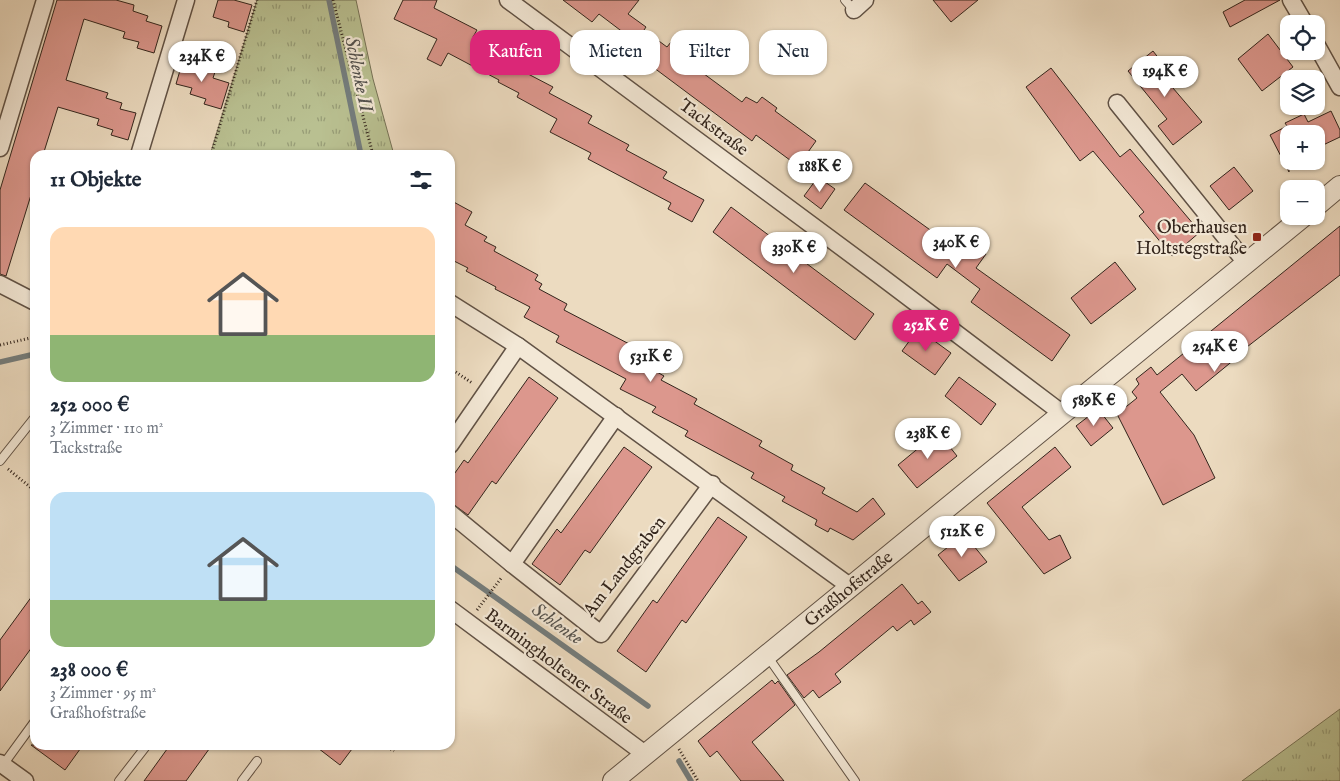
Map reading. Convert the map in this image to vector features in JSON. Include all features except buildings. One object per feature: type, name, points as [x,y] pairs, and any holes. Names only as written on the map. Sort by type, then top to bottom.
[{"type":"street","points":[[0,148],[45,0]]},
{"type":"street","points":[[141,150],[186,0]]},
{"type":"street","name":"Tackstraße","points":[[508,0],[1063,414]]},
{"type":"street","points":[[1292,0],[1300,15]]},
{"type":"street","points":[[1325,60],[1340,87]]},
{"type":"street","points":[[1117,103],[1246,264]]},
{"type":"street","points":[[1325,198],[1340,186]]},
{"type":"street","name":"Graßhofstraße","points":[[613,781],[1293,225]]},
{"type":"street","points":[[0,284],[30,299]]},
{"type":"street","points":[[455,306],[518,346],[712,484],[851,587]]},
{"type":"street","points":[[455,438],[518,346]]},
{"type":"street","points":[[507,570],[616,416]]},
{"type":"street","name":"Am Landgraben","points":[[455,518],[507,570],[601,634],[712,484]]},
{"type":"street","name":"Barmingholtener Straße","points":[[455,613],[644,754]]},
{"type":"street","points":[[1,764],[25,781]]},
{"type":"lane","points":[[0,461],[30,423]]},
{"type":"lane","points":[[767,655],[855,781]]},
{"type":"lane","points":[[1,764],[30,728]]},
{"type":"lane","points":[[119,781],[143,750]]},
{"type":"lane","points":[[242,781],[257,761]]},
{"type":"path","points":[[212,150],[257,0]]},
{"type":"path","points":[[333,0],[372,150]]},
{"type":"path","points":[[0,345],[30,338]]},
{"type":"path","points":[[455,371],[486,393]]},
{"type":"path","points":[[0,461],[11,473],[30,487]]},
{"type":"path","points":[[485,600],[507,570]]},
{"type":"path","points":[[671,734],[698,781]]},
{"type":"green space","points":[[257,0],[356,0],[373,79],[393,150],[212,150]]},
{"type":"green space","points":[[1340,709],[1340,781],[1242,781]]},
{"type":"waterway","name":"Schlenke II","points":[[329,0],[360,150]]},
{"type":"waterway","name":"Schlenke","points":[[0,362],[30,355]]},
{"type":"waterway","name":"Schlenke","points":[[455,569],[648,706]]},
{"type":"waterway","name":"Schlenke","points":[[679,761],[691,781]]},
{"type":"place","name":"Oberhausen Holtstegstraße","points":[[1257,237]]}]
